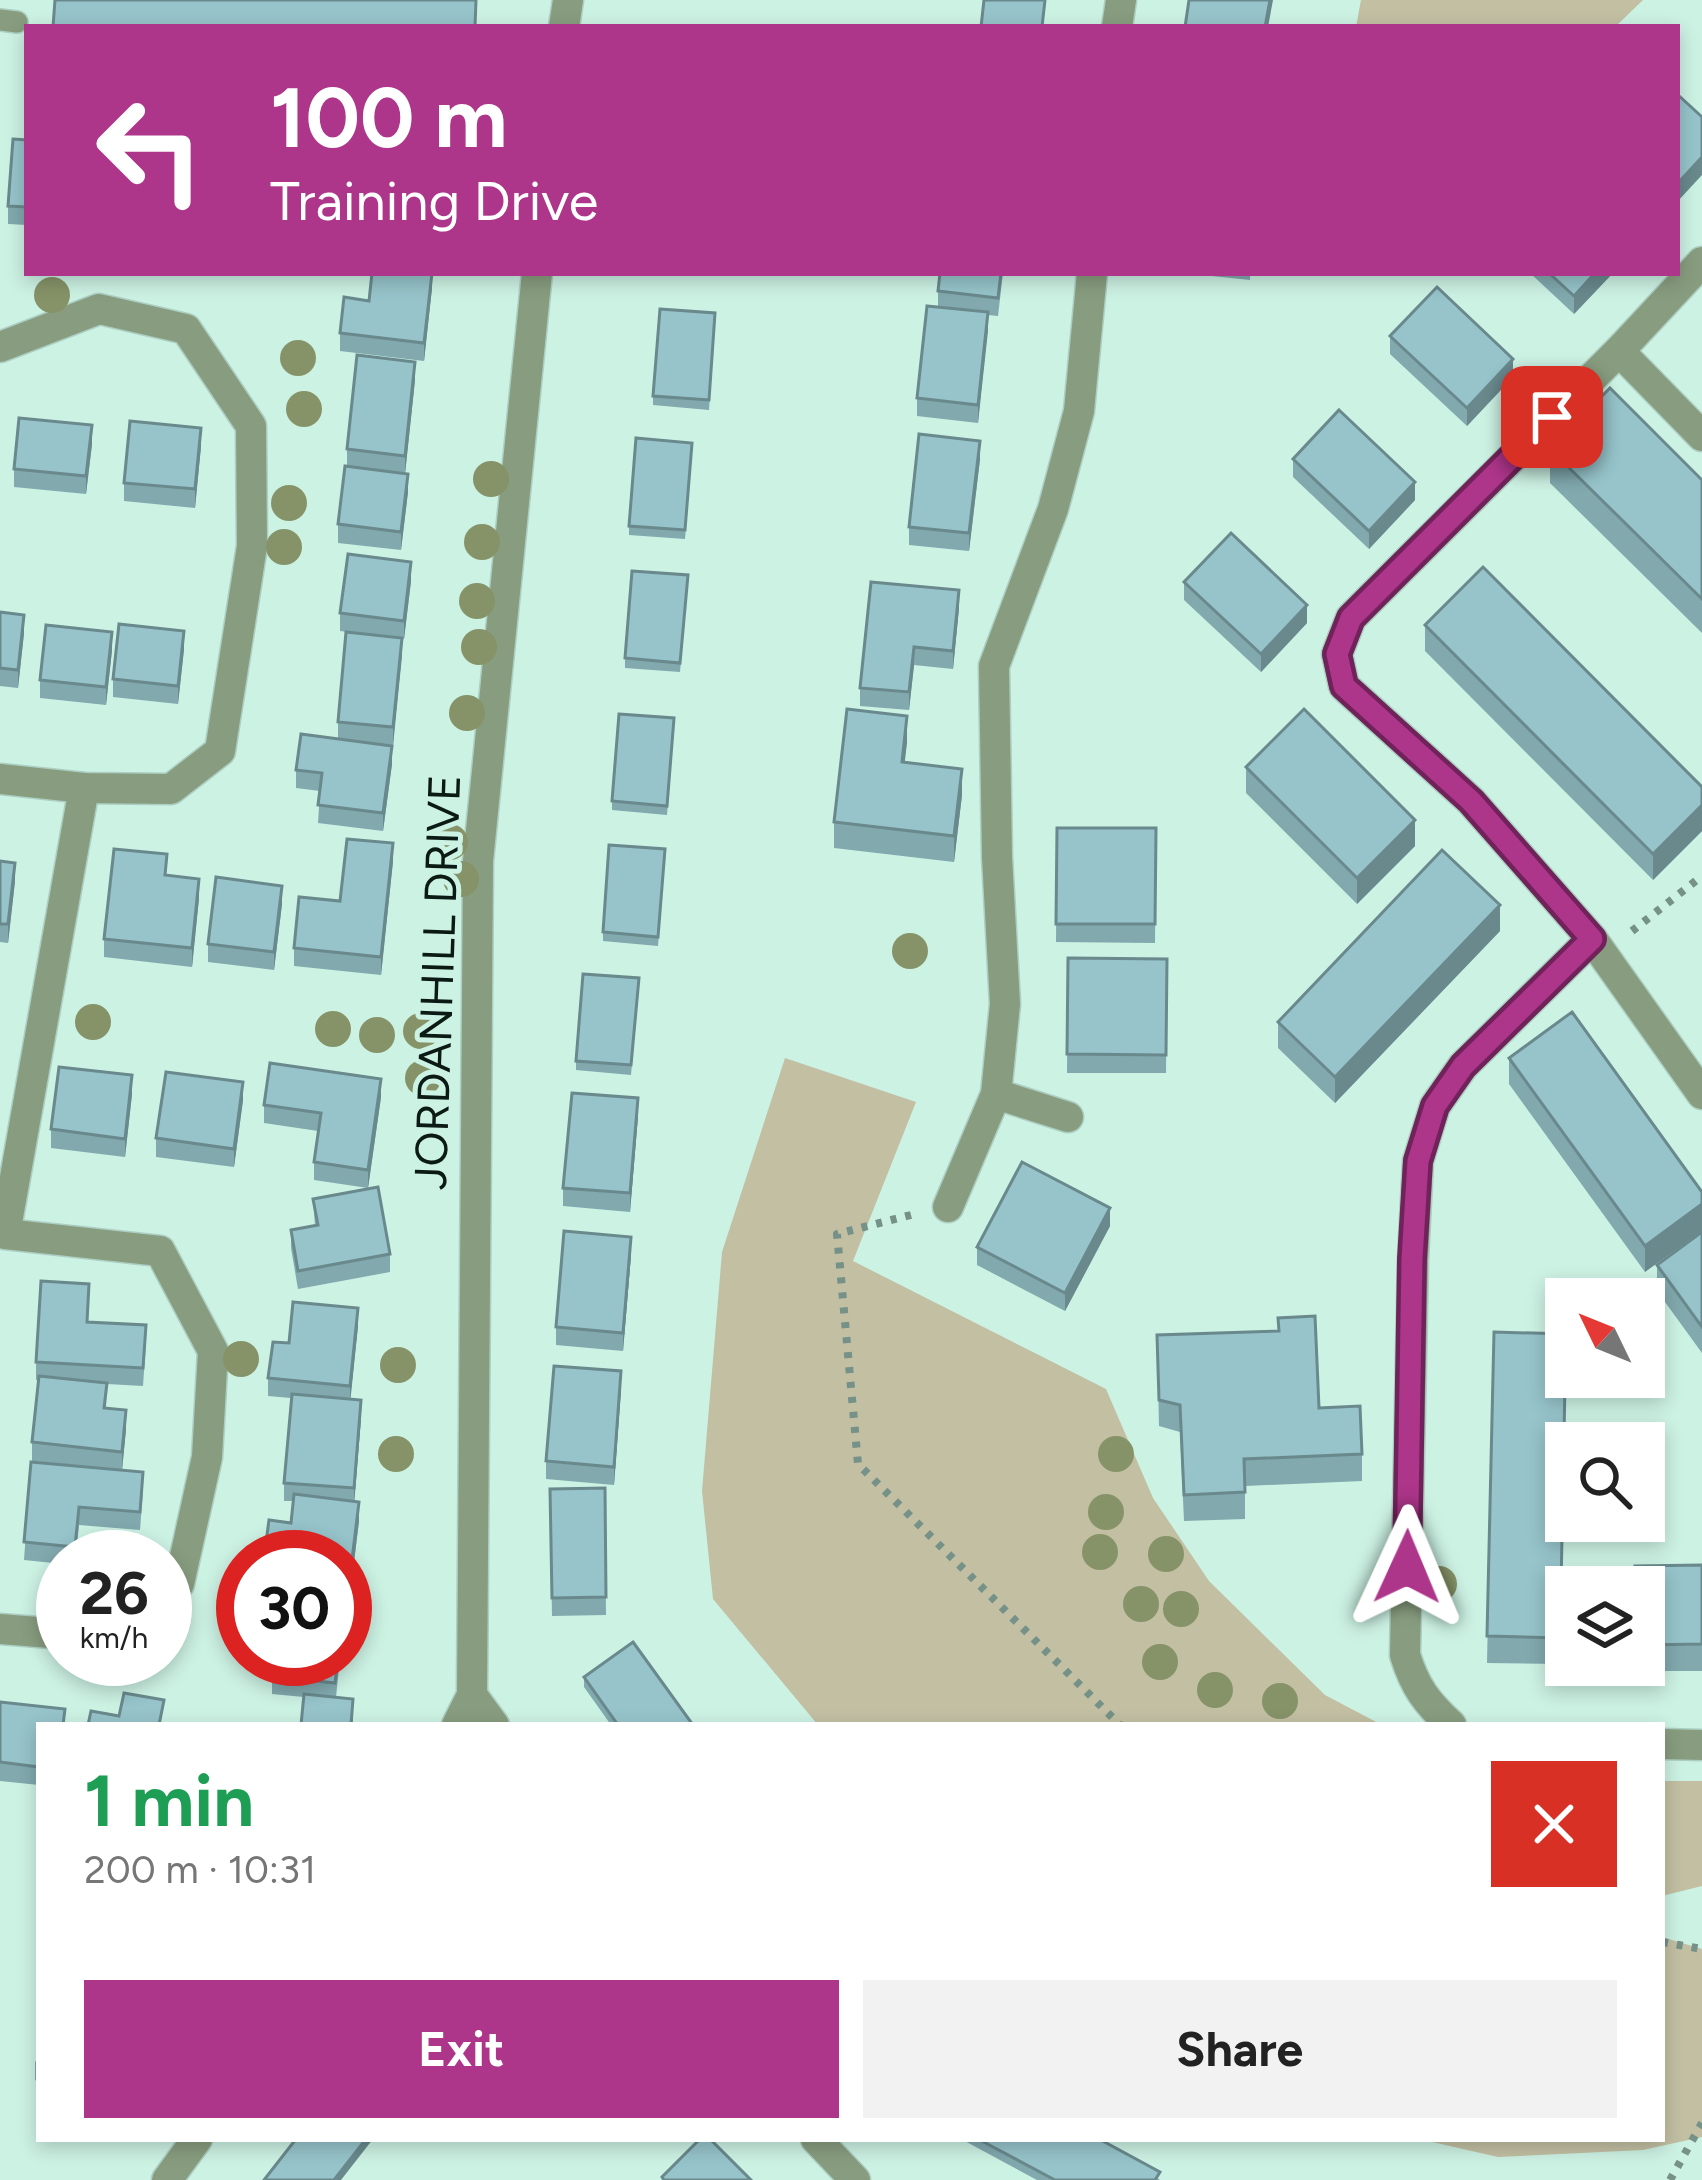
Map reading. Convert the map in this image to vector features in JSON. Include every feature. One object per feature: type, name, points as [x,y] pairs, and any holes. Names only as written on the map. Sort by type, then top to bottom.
[{"type":"street","points":[[1702,262],[1351,618],[1337,654],[1344,686],[1471,801],[1597,946],[1702,1094]]},
{"type":"street","name":"JORDANHILL DRIVE","points":[[472,1695],[478,862],[537,276]]},
{"type":"street","points":[[947,1207],[996,1094],[1004,1004],[994,666],[1053,509],[1078,410],[1092,276]]},
{"type":"street","points":[[0,347],[99,309],[186,328],[250,426],[252,546],[220,751],[171,789],[84,788],[0,779]]},
{"type":"street","points":[[1619,351],[1702,436]]},
{"type":"street","points":[[84,788],[5,1234],[160,1251],[213,1351],[207,1457],[191,1530]]},
{"type":"street","points":[[1448,1722],[1414,1684],[1405,1655],[1418,1161],[1435,1106],[1463,1066],[1597,946]]},
{"type":"street","points":[[996,1094],[1068,1117]]},
{"type":"street","points":[[0,1629],[36,1632]]},
{"type":"street","points":[[458,1722],[472,1695],[492,1722]]},
{"type":"street","points":[[1665,1744],[1702,1745]]},
{"type":"street","points":[[167,2180],[195,2142]]},
{"type":"street","points":[[819,2142],[855,2180]]},
{"type":"path","points":[[1597,946],[1702,876]]},
{"type":"path","points":[[947,1207],[836,1234],[858,1464],[1117,1722]]},
{"type":"path","points":[[1665,1943],[1702,1949]]},
{"type":"path","points":[[1670,2180],[1702,2123]]},
{"type":"shaded area","points":[[1361,0],[1643,0],[1618,24],[1357,24]]},
{"type":"shaded area","points":[[785,1058],[916,1102],[853,1261],[1106,1389],[1153,1498],[1209,1581],[1325,1695],[1376,1722],[816,1722],[713,1599],[702,1491],[722,1252]]},
{"type":"shaded area","points":[[1665,1781],[1702,1781],[1702,1886],[1665,1895]]},
{"type":"shaded area","points":[[1665,1938],[1702,1949],[1702,2137],[1643,2150],[1498,2157],[1432,2142],[1665,2142]]},
{"type":"building","points":[[55,0],[476,0],[475,24],[53,24]]},
{"type":"building","points":[[984,0],[1045,0],[1042,24],[981,24]]},
{"type":"building","points":[[1189,0],[1270,0],[1266,24],[1185,24]]},
{"type":"building","points":[[1680,97],[1702,117],[1702,157],[1680,181]]},
{"type":"building","points":[[13,139],[24,140],[24,207],[8,206]]},
{"type":"building","points":[[372,276],[432,276],[424,343],[340,333],[344,297],[369,301]]},
{"type":"building","points":[[940,276],[1001,276],[998,298],[938,291]]},
{"type":"building","points":[[1552,276],[1592,276],[1574,296]]},
{"type":"building","points":[[1437,287],[1513,359],[1467,408],[1390,336]]},
{"type":"building","points":[[927,306],[988,312],[978,405],[917,398]]},
{"type":"building","points":[[660,309],[715,313],[709,400],[653,396]]},
{"type":"building","points":[[357,355],[415,362],[405,456],[347,449]]},
{"type":"building","points":[[1610,388],[1702,480],[1702,599],[1550,449]]},
{"type":"building","points":[[1339,410],[1415,482],[1369,531],[1293,459]]},
{"type":"building","points":[[19,418],[92,425],[86,476],[14,469]]},
{"type":"building","points":[[130,421],[201,428],[195,489],[124,483]]},
{"type":"building","points":[[919,434],[980,441],[969,533],[909,527]]},
{"type":"building","points":[[636,438],[692,443],[685,530],[629,526]]},
{"type":"building","points":[[345,466],[408,474],[401,532],[338,524]]},
{"type":"building","points":[[1231,533],[1307,605],[1261,654],[1184,582]]},
{"type":"building","points":[[348,554],[411,562],[404,621],[340,613]]},
{"type":"building","points":[[1483,567],[1702,787],[1702,805],[1653,854],[1425,625]]},
{"type":"building","points":[[632,571],[688,575],[680,663],[625,658]]},
{"type":"building","points":[[871,582],[959,590],[953,651],[914,647],[909,692],[860,688]]},
{"type":"building","points":[[0,612],[24,615],[18,670],[0,668]]},
{"type":"building","points":[[119,624],[184,631],[178,686],[113,679]]},
{"type":"building","points":[[46,625],[112,632],[106,687],[40,680]]},
{"type":"building","points":[[346,632],[402,638],[393,727],[338,722]]},
{"type":"building","points":[[847,709],[907,716],[902,762],[962,769],[954,836],[834,822]]},
{"type":"building","points":[[1304,709],[1415,820],[1357,878],[1246,767]]},
{"type":"building","points":[[619,714],[674,718],[667,806],[612,801]]},
{"type":"building","points":[[301,734],[392,746],[383,813],[318,805],[322,773],[296,770]]},
{"type":"building","points":[[1057,828],[1156,828],[1155,924],[1056,924]]},
{"type":"building","points":[[347,839],[393,843],[381,957],[294,948],[299,897],[340,901]]},
{"type":"building","points":[[609,845],[665,849],[658,937],[603,932]]},
{"type":"building","points":[[114,849],[167,854],[165,875],[199,879],[192,948],[104,939]]},
{"type":"building","points":[[1442,850],[1500,905],[1335,1077],[1278,1022]]},
{"type":"building","points":[[0,861],[15,863],[8,924],[0,924]]},
{"type":"building","points":[[216,877],[282,886],[274,952],[208,944]]},
{"type":"building","points":[[1068,958],[1167,959],[1166,1055],[1067,1054]]},
{"type":"building","points":[[583,974],[639,978],[631,1065],[576,1061]]},
{"type":"building","points":[[1572,1012],[1702,1192],[1702,1204],[1645,1246],[1509,1058]]},
{"type":"building","points":[[270,1063],[381,1079],[368,1170],[314,1162],[321,1113],[264,1105]]},
{"type":"building","points":[[59,1067],[132,1075],[125,1139],[51,1129]]},
{"type":"building","points":[[166,1072],[243,1082],[234,1149],[156,1138]]},
{"type":"building","points":[[572,1093],[638,1098],[630,1193],[563,1188]]},
{"type":"building","points":[[1022,1162],[1110,1208],[1065,1293],[977,1247]]},
{"type":"building","points":[[378,1187],[390,1254],[298,1271],[291,1230],[318,1225],[313,1199]]},
{"type":"building","points":[[564,1231],[631,1237],[623,1333],[556,1327]]},
{"type":"building","points":[[1702,1232],[1702,1327],[1657,1265]]},
{"type":"building","points":[[41,1281],[89,1284],[87,1322],[146,1325],[143,1368],[36,1362]]},
{"type":"building","points":[[293,1302],[358,1308],[350,1386],[268,1378],[273,1342],[289,1343]]},
{"type":"building","points":[[1315,1316],[1319,1408],[1360,1406],[1362,1454],[1244,1459],[1245,1492],[1184,1495],[1180,1405],[1159,1400],[1157,1335],[1279,1331],[1278,1318]]},
{"type":"building","points":[[1494,1332],[1545,1333],[1545,1398],[1565,1398],[1564,1422],[1545,1422],[1545,1542],[1562,1542],[1561,1566],[1545,1566],[1545,1638],[1487,1636]]},
{"type":"building","points":[[554,1366],[621,1371],[614,1467],[546,1461]]},
{"type":"building","points":[[39,1376],[107,1383],[104,1408],[126,1410],[122,1452],[32,1442]]},
{"type":"building","points":[[292,1394],[361,1400],[354,1488],[284,1483]]},
{"type":"building","points":[[31,1462],[143,1472],[140,1512],[79,1507],[77,1530],[36,1530],[36,1543],[24,1542]]},
{"type":"building","points":[[605,1488],[606,1597],[552,1598],[550,1489]]},
{"type":"building","points":[[294,1494],[359,1502],[356,1530],[268,1530],[269,1520],[291,1523]]},
{"type":"building","points":[[1702,1565],[1702,1644],[1665,1645],[1665,1566],[1635,1566]]},
{"type":"building","points":[[633,1642],[691,1722],[616,1722],[584,1677]]},
{"type":"building","points":[[124,1693],[164,1700],[160,1722],[89,1722],[91,1711],[119,1716]]},
{"type":"building","points":[[304,1694],[353,1699],[351,1722],[301,1722]]},
{"type":"building","points":[[0,1702],[65,1709],[63,1722],[36,1722],[36,1767],[0,1762]]},
{"type":"building","points":[[294,2142],[364,2142],[334,2180],[264,2180]]},
{"type":"building","points":[[697,2142],[713,2142],[751,2180],[664,2180]]},
{"type":"building","points":[[984,2142],[1105,2142],[1160,2172],[1155,2180],[1055,2180]]},
{"type":"route","points":[[1407,1567],[1418,1161],[1435,1106],[1463,1066],[1592,939],[1471,801],[1344,686],[1337,654],[1351,618],[1552,417]]}]
